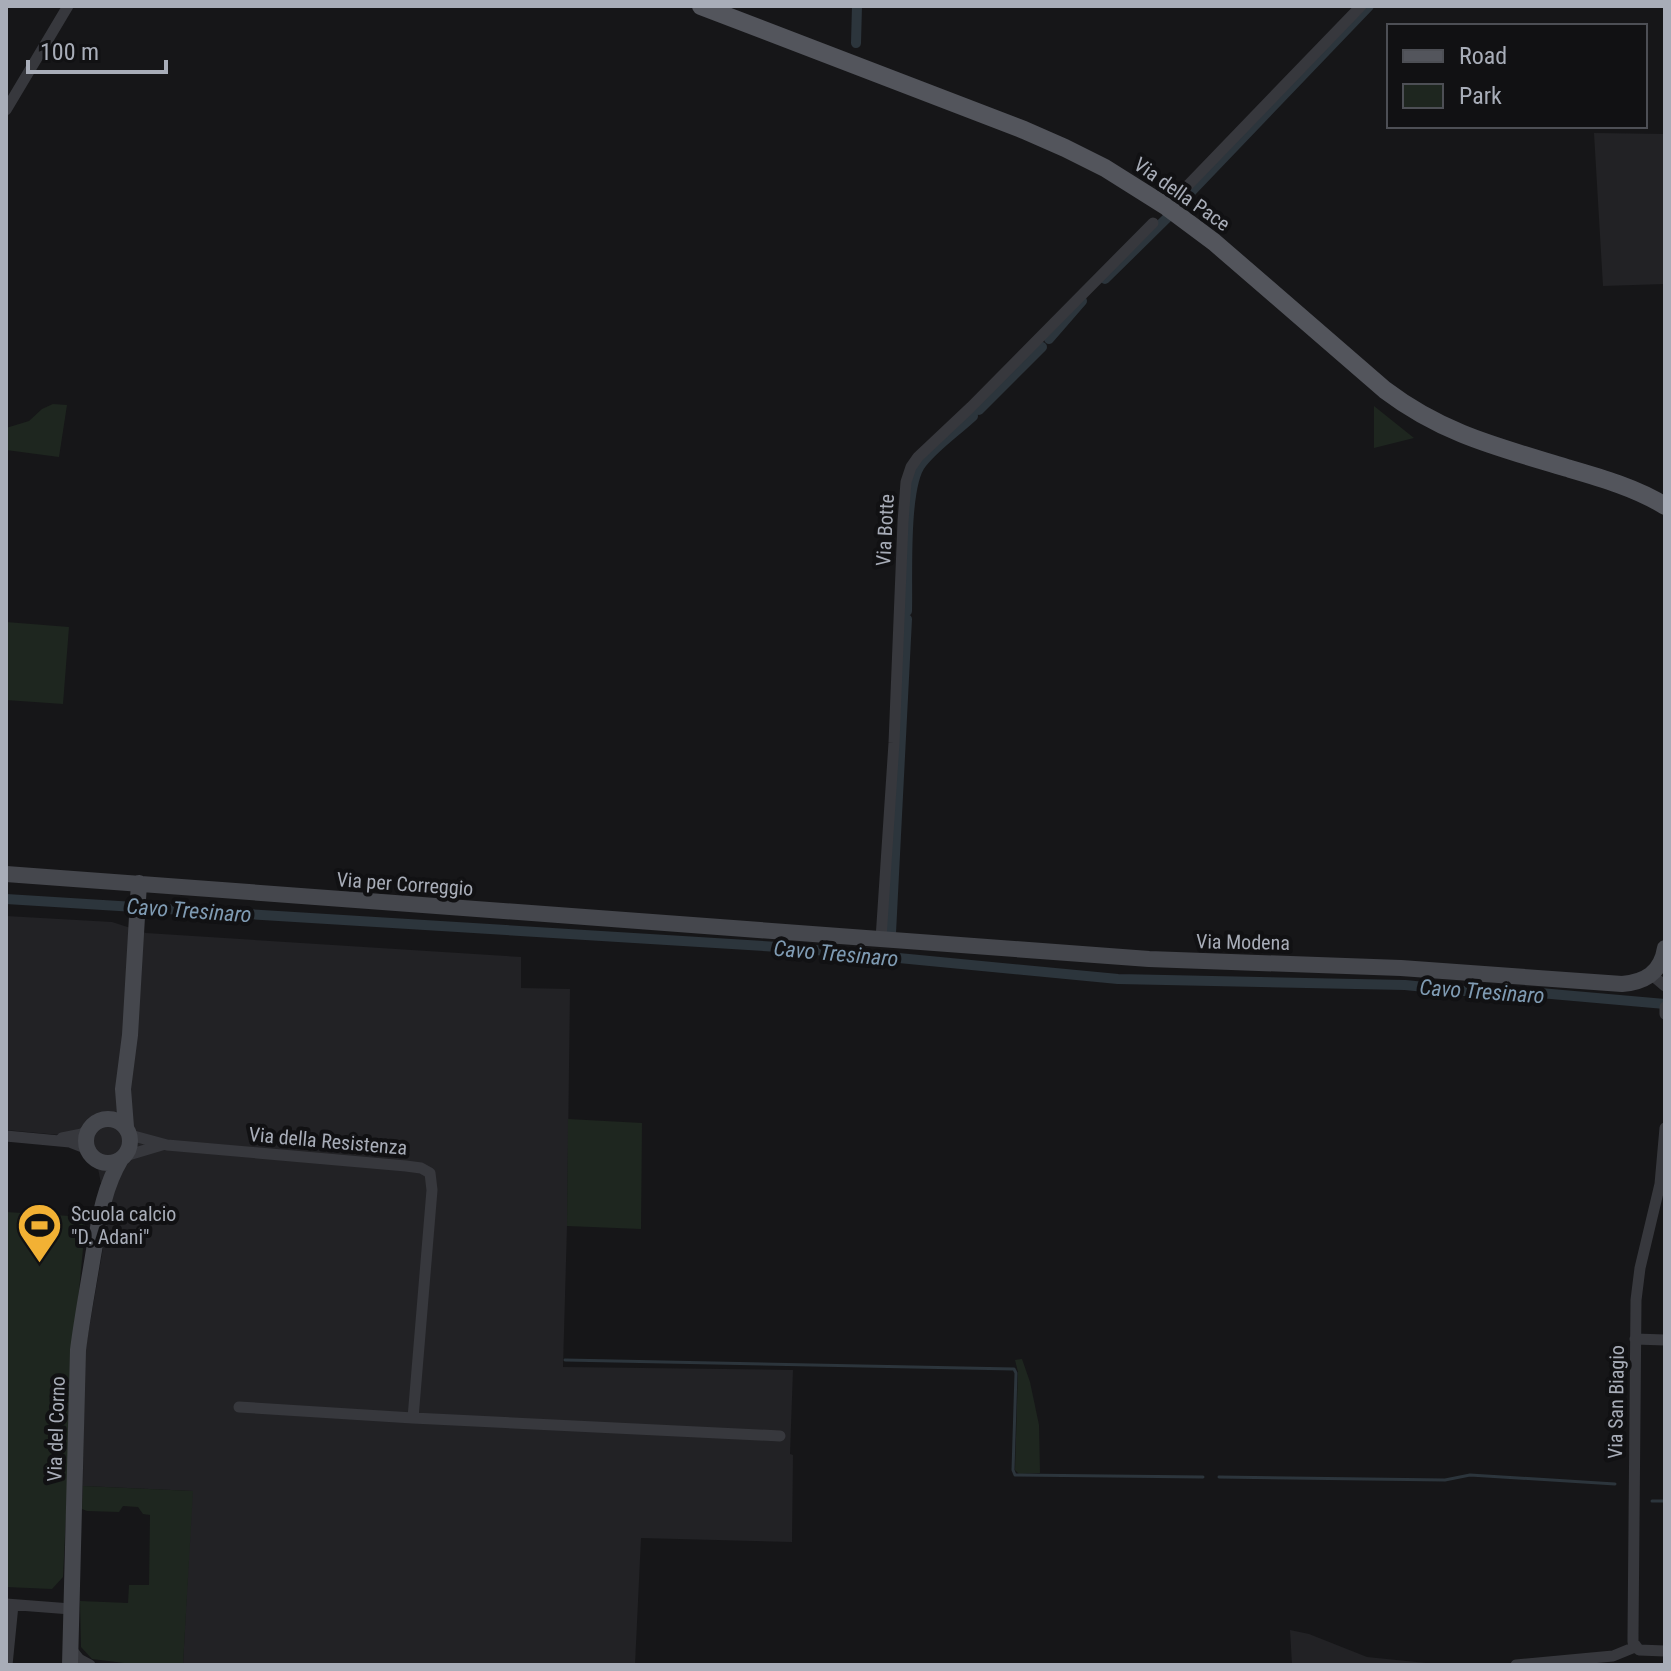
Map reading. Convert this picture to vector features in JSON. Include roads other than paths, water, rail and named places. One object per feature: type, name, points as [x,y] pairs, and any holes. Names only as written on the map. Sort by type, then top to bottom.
[{"type":"main road","name":"Via della Pace","points":[[701,6],[1045,139],[1105,168],[1167,207],[1214,242],[1409,409],[1467,437],[1601,478],[1665,506]]},
{"type":"main road","name":"Via della Pace","points":[[1601,478],[1665,490]]},
{"type":"street","points":[[6,110],[68,6]]},
{"type":"street","points":[[1167,207],[1361,6]]},
{"type":"street","name":"Via Botte","points":[[881,939],[894,743],[903,522],[906,482],[911,467],[1153,223]]},
{"type":"street","name":"Via per Correggio","points":[[6,874],[139,889],[801,933]]},
{"type":"street","name":"Via del Corno","points":[[70,1657],[78,1350],[104,1197],[110,1178],[131,1142],[123,1089],[130,1035],[139,889]]},
{"type":"street","name":"Via Modena","points":[[801,933],[1149,959],[1395,967],[1622,984],[1662,984],[1660,966],[1665,948]]},
{"type":"street","points":[[1665,1007],[1665,1014]]},
{"type":"street","name":"Via del Corno","points":[[104,1197],[86,1137],[109,1111],[125,1071]]},
{"type":"street","points":[[53,1139],[82,1134],[98,1122],[115,1120],[128,1131]]},
{"type":"street","name":"Via San Biagio","points":[[1635,1647],[1635,1339],[1638,1278],[1660,1184],[1665,1128]]},
{"type":"street","name":"Via della Resistenza","points":[[128,1131],[167,1145],[406,1166],[430,1173],[432,1190],[413,1418]]},
{"type":"street","points":[[6,1136],[70,1142],[100,1162],[112,1163],[123,1158]]},
{"type":"street","name":"Via della Resistenza","points":[[123,1158],[167,1145]]},
{"type":"street","points":[[1635,1339],[1665,1340]]},
{"type":"street","points":[[239,1407],[780,1436]]},
{"type":"street","points":[[7,1665],[9,1604],[71,1609]]},
{"type":"street","points":[[1516,1665],[1613,1656],[1635,1647],[1644,1652],[1665,1651]]},
{"type":"street","points":[[70,1657],[90,1665]]},
{"type":"waterway","points":[[856,43],[857,6]]},
{"type":"waterway","points":[[1187,196],[1369,6]]},
{"type":"waterway","points":[[1105,279],[1168,217]]},
{"type":"waterway","points":[[1049,339],[1082,301]]},
{"type":"waterway","points":[[979,410],[1042,347]]},
{"type":"waterway","points":[[907,611],[909,511],[916,474],[933,451],[973,416]]},
{"type":"waterway","points":[[891,933],[907,619]]},
{"type":"waterway","name":"Cavo Tresinaro","points":[[6,899],[795,948],[1118,979],[1405,985],[1495,994],[1540,993],[1665,1004]]},
{"type":"waterway","points":[[565,1360],[1014,1369],[1015,1475],[1203,1477]]},
{"type":"waterway","points":[[1219,1477],[1445,1480],[1470,1475],[1615,1484]]},
{"type":"waterway","points":[[1652,1501],[1665,1501]]},
{"type":"place","name":"Scuola calcio \"D. Adani\"","points":[[40,1265]]}]
